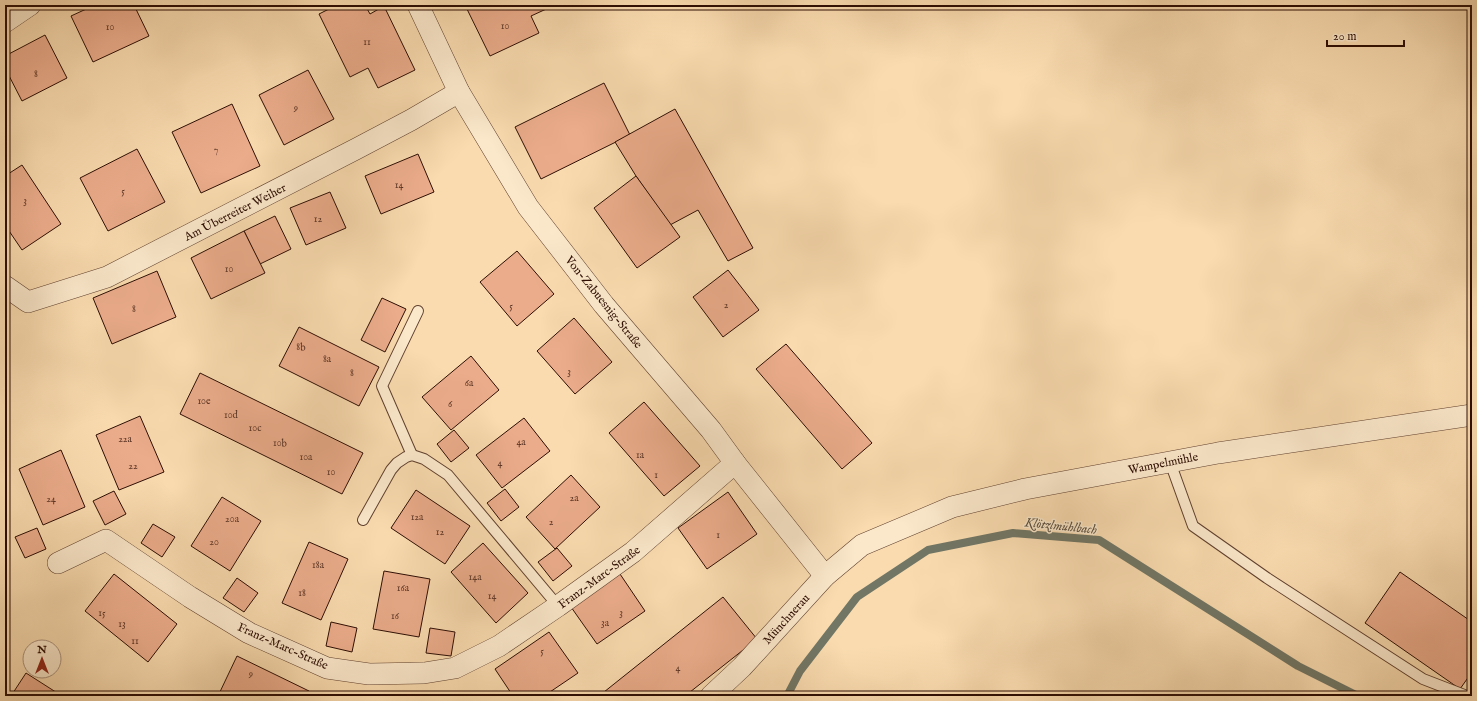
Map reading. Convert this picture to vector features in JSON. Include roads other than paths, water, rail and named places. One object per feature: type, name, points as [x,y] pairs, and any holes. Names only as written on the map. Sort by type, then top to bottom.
[{"type":"street","points":[[5,21],[30,5]]},
{"type":"street","name":"Von-Zabuesnig-Straße","points":[[418,5],[459,92],[528,207],[604,305],[711,430],[735,463],[825,576]]},
{"type":"street","name":"Am Überreiter Weiher","points":[[5,286],[28,302],[107,277],[356,149],[411,120],[459,92]]},
{"type":"street","name":"Wampelmühle","points":[[862,545],[952,508],[1025,489],[1218,453],[1472,415]]},
{"type":"street","name":"Franz-Marc-Straße","points":[[58,563],[106,540],[190,597],[248,633],[327,668],[369,674],[424,673],[455,668],[499,646],[633,552],[735,463]]},
{"type":"street","name":"Münchnerau","points":[[711,696],[742,667],[825,576],[862,545]]},
{"type":"lane","points":[[412,455],[382,386],[418,311]]},
{"type":"lane","points":[[362,520],[391,470],[398,462],[406,456],[412,455],[424,459],[448,474],[558,606]]},
{"type":"lane","points":[[1170,462],[1193,526],[1267,578],[1423,680],[1467,696]]},
{"type":"waterway","name":"Klötzlmühlbach","points":[[787,696],[800,671],[857,597],[928,550],[1013,533],[1099,540],[1298,666],[1358,696]]}]
